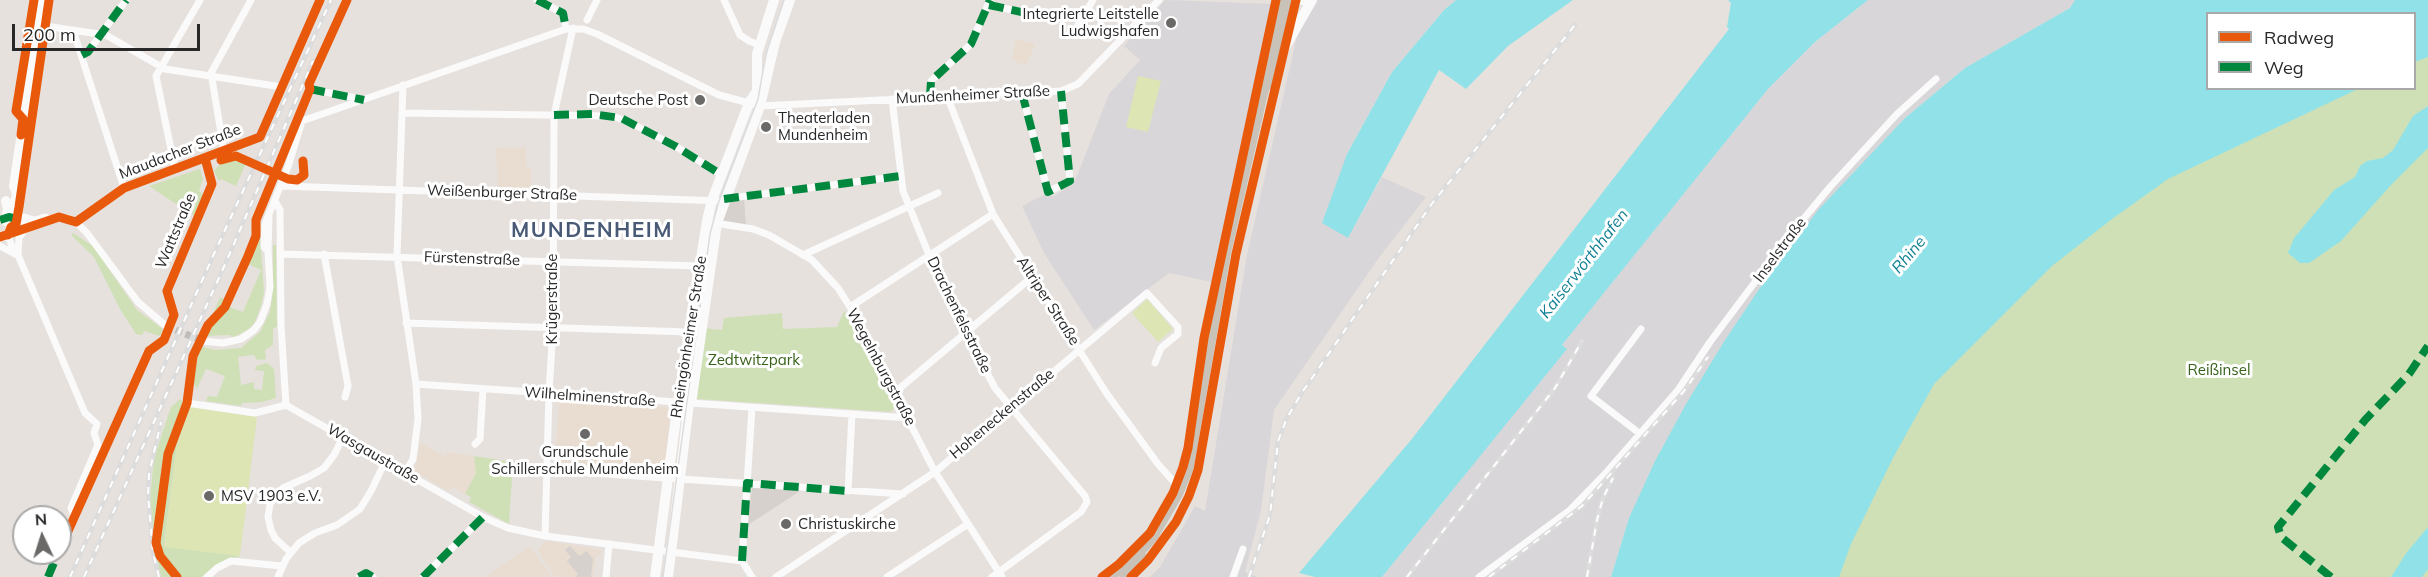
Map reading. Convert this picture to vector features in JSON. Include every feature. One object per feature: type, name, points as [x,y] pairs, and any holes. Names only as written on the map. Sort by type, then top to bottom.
[{"type":"main road","points":[[1125,577],[1144,557],[1170,522],[1184,496],[1194,469],[1232,254],[1291,0]]},
{"type":"main road","points":[[1111,577],[1139,553],[1153,537],[1182,485],[1193,449],[1226,253],[1265,85],[1291,0]]},
{"type":"street","points":[[0,215],[9,192],[14,186],[42,0]]},
{"type":"street","points":[[82,55],[88,52],[126,0]]},
{"type":"street","points":[[175,169],[156,76],[200,0]]},
{"type":"street","points":[[224,151],[210,76],[251,0]]},
{"type":"street","points":[[203,341],[232,342],[241,339],[254,330],[265,313],[269,296],[267,251],[269,217],[302,122],[569,28],[563,13],[537,0]]},
{"type":"street","points":[[588,21],[597,0]]},
{"type":"street","points":[[724,0],[740,35],[759,45]]},
{"type":"street","points":[[755,104],[758,87],[759,45],[774,0]]},
{"type":"street","points":[[755,104],[790,0]]},
{"type":"street","points":[[1074,32],[1093,0]]},
{"type":"street","name":"Mundenheimer Straße","points":[[569,28],[597,34],[719,95],[755,104],[1022,93],[1061,91],[1078,84],[1088,77],[1159,0]]},
{"type":"street","points":[[1278,59],[1312,0]]},
{"type":"street","points":[[38,26],[106,35],[161,67],[282,87],[317,1]]},
{"type":"street","points":[[930,97],[931,81],[971,44],[989,2],[1049,18]]},
{"type":"street","points":[[344,6],[309,84],[310,89],[363,100]]},
{"type":"street","name":"Krügerstraße","points":[[545,536],[553,328],[554,115],[569,28]]},
{"type":"street","points":[[73,30],[124,188]]},
{"type":"street","name":"Inselstraße","points":[[1479,577],[1570,510],[1678,390],[1710,342],[1791,234],[1830,187],[1897,114],[1936,79]]},
{"type":"street","points":[[403,85],[397,256],[416,384],[418,419],[413,459],[405,473]]},
{"type":"street","name":"Maudacher Straße","points":[[76,222],[124,188],[260,137],[282,87]]},
{"type":"street","points":[[1022,93],[1048,192],[1070,181],[1061,91]]},
{"type":"street","name":"Altriper Straße","points":[[948,96],[993,214],[1107,394],[1158,464],[1174,482],[1182,485]]},
{"type":"street","name":"Drachenfelsstraße","points":[[892,99],[901,176],[909,206],[929,255],[966,333],[995,388],[1085,496],[1087,502],[1081,512],[1000,575]]},
{"type":"street","name":"Rheingönheimer Straße","points":[[720,200],[722,175],[755,104]]},
{"type":"street","name":"Rheingönheimer Straße","points":[[668,577],[689,332],[700,266],[712,222],[755,104]]},
{"type":"street","points":[[402,113],[592,114],[621,118],[675,146],[722,175]]},
{"type":"street","name":"Wattstraße","points":[[174,315],[167,291],[212,184],[205,158]]},
{"type":"street","name":"Weißenburger Straße","points":[[281,186],[720,200],[901,176]]},
{"type":"street","points":[[6,232],[15,210],[17,193],[14,186]]},
{"type":"street","points":[[803,255],[938,193]]},
{"type":"street","points":[[6,201],[8,208],[6,232],[85,413],[97,423],[94,433],[98,445],[71,508],[75,518]]},
{"type":"street","points":[[187,403],[255,413],[286,405],[280,210],[274,201]]},
{"type":"street","points":[[15,210],[21,216],[34,220]]},
{"type":"street","points":[[850,307],[993,214]]},
{"type":"street","points":[[6,232],[45,217],[68,218],[76,222],[138,302],[166,326]]},
{"type":"street","points":[[6,232],[25,229],[50,219]]},
{"type":"street","name":"Rheingönheimer Straße","points":[[683,403],[692,397],[712,222]]},
{"type":"street","name":"Wegelnburgstraße","points":[[712,222],[760,230],[817,265],[850,307],[935,472],[1000,575]]},
{"type":"street","points":[[17,253],[19,238],[25,229]]},
{"type":"street","points":[[0,246],[17,253]]},
{"type":"street","name":"Fürstenstraße","points":[[280,254],[700,266]]},
{"type":"street","points":[[324,254],[348,387],[345,397]]},
{"type":"street","points":[[894,393],[1032,277]]},
{"type":"street","name":"Hoheneckenstraße","points":[[776,577],[935,472],[1010,406],[1147,293],[1178,327],[1178,334],[1161,348],[1155,363]]},
{"type":"street","points":[[406,323],[689,332]]},
{"type":"street","points":[[1639,434],[1591,396],[1641,329]]},
{"type":"street","name":"Wilhelminenstraße","points":[[416,384],[908,418]]},
{"type":"street","points":[[475,444],[480,439],[483,390]]},
{"type":"street","name":"Wasgaustraße","points":[[286,405],[483,517],[508,528],[545,536],[742,561]]},
{"type":"street","points":[[752,408],[742,561],[752,577]]},
{"type":"street","points":[[848,490],[852,414]]},
{"type":"street","points":[[290,552],[275,538],[271,530],[268,518],[270,504],[283,488],[324,468],[343,437]]},
{"type":"street","points":[[278,577],[290,552],[308,537],[337,525],[360,509],[385,462]]},
{"type":"street","points":[[547,470],[903,494]]},
{"type":"street","name":"Rheingönheimer Straße","points":[[655,577],[675,479]]},
{"type":"street","points":[[423,577],[483,517]]},
{"type":"street","points":[[887,577],[968,524]]},
{"type":"street","points":[[606,577],[609,544]]},
{"type":"street","points":[[1234,577],[1243,549]]},
{"type":"street","points":[[207,577],[217,568],[231,561],[282,566]]},
{"type":"street","points":[[359,577],[366,573],[373,577]]},
{"type":"street","points":[[992,577],[1000,575]]},
{"type":"shaded area","points":[[1165,0],[1273,4],[1212,282],[1169,273],[1094,330],[1044,253],[1022,206],[1046,194],[1054,196],[1071,185],[1077,176],[1109,94],[1140,60],[1124,46]]},
{"type":"shaded area","points":[[1316,0],[1456,0],[1444,10],[1392,72],[1347,154],[1348,238],[1382,177],[1426,197],[1378,259],[1274,410],[1261,510],[1245,572],[1258,577],[1150,577],[1160,567],[1195,506],[1205,511],[1247,255],[1297,36]]},
{"type":"shaded area","points":[[1868,0],[2075,0],[2070,8],[1965,68],[1905,118],[1629,518],[1611,577],[1382,577],[1566,349],[1561,345],[1768,89],[1815,42]]},
{"type":"shaded area","points":[[1016,39],[1035,44],[1026,66],[1012,60]]},
{"type":"shaded area","points":[[526,147],[526,167],[531,167],[531,190],[498,189],[496,148]]},
{"type":"shaded area","points":[[744,197],[746,227],[722,224],[724,199]]},
{"type":"shaded area","points":[[559,400],[671,408],[664,471],[555,464]]},
{"type":"shaded area","points":[[420,443],[445,456],[446,452],[474,456],[476,473],[465,494],[452,487],[449,491],[414,471]]},
{"type":"shaded area","points":[[752,488],[800,491],[748,525]]},
{"type":"shaded area","points":[[549,541],[601,550],[602,553],[596,557],[593,577],[555,577],[538,551],[543,542]]},
{"type":"shaded area","points":[[530,546],[552,577],[485,577]]},
{"type":"shaded area","points":[[570,546],[579,556],[587,551],[593,559],[591,577],[576,577],[578,574],[567,561],[571,557],[565,550]]},
{"type":"green space","name":"Reißinsel","points":[[2428,34],[2428,577],[1812,577],[1880,432],[2057,231],[2313,90],[2416,90],[2416,40]]},
{"type":"green space","points":[[1138,76],[1161,81],[1148,132],[1126,127]]},
{"type":"green space","points":[[237,158],[247,161],[236,186],[221,179],[219,181],[214,171],[219,165]]},
{"type":"green space","points":[[200,169],[203,179],[199,191],[203,194],[194,216],[149,186]]},
{"type":"green space","points":[[73,233],[93,246],[137,310],[163,329],[160,336],[144,331],[142,335],[136,334],[120,309],[94,257],[71,235]]},
{"type":"green space","points":[[260,234],[264,292],[255,322],[249,329],[232,338],[230,335],[204,336],[220,297],[231,302],[229,307],[243,312],[261,270],[248,264]]},
{"type":"green space","points":[[273,245],[276,245],[277,327],[273,328],[273,345],[265,350],[266,359],[257,360],[254,355],[238,357],[241,385],[254,382],[254,389],[262,390],[264,371],[255,370],[256,366],[267,363],[274,369],[276,398],[262,402],[242,403],[241,406],[206,401],[208,396],[217,397],[225,376],[206,369],[197,389],[191,377],[200,346],[215,350],[241,348],[260,332],[270,312],[273,287]]},
{"type":"green space","points":[[1147,299],[1173,329],[1158,342],[1132,313]]},
{"type":"green space","name":"Zedtwitzpark","points":[[844,311],[892,400],[894,408],[891,412],[697,399],[702,328],[722,330],[724,318],[782,313],[783,329],[837,327]]},
{"type":"green space","points":[[180,399],[190,407],[177,445],[164,546],[240,556],[217,565],[201,577],[177,577],[160,556],[156,543],[168,454],[175,438],[172,437],[165,458],[154,543],[158,556],[174,577],[161,577],[153,541],[150,499],[154,458],[171,407]]},
{"type":"green space","name":"MSV 1903 e.V.","points":[[190,407],[257,417],[240,556],[164,547],[177,445]]},
{"type":"green space","points":[[474,456],[513,462],[509,524],[469,502],[471,497],[465,494],[476,473]]},
{"type":"water","points":[[1456,0],[1573,0],[1508,46],[1466,89],[1439,70],[1348,238],[1322,223],[1347,154],[1392,72],[1444,10]]},
{"type":"water","name":"Kaiserwörthhafen","points":[[1728,0],[1868,0],[1815,42],[1768,89],[1562,345],[1567,349],[1382,577],[1315,577],[1299,573],[1411,440],[1729,29],[1727,27],[1731,3]]},
{"type":"water","name":"Rhine","points":[[2075,0],[2428,0],[2428,57],[2416,62],[2416,12],[2206,12],[2206,90],[2356,90],[2168,179],[2052,266],[1934,384],[1893,458],[1851,544],[1839,577],[1611,577],[1629,518],[1655,461],[1686,404],[1772,270],[1819,209],[1905,118],[1965,68],[2070,8]]},
{"type":"water","points":[[2428,106],[2428,148],[2341,241],[2309,263],[2300,263],[2288,253],[2294,238],[2334,190],[2355,177],[2360,166],[2367,161],[2383,158],[2393,150],[2413,116]]},
{"type":"water","points":[[2428,527],[2428,569],[2422,577],[2391,577],[2407,552]]},
{"type":"tunnel","points":[[166,326],[203,341]]},
{"type":"tram line","points":[[663,577],[710,234],[719,201],[758,99],[766,54],[784,0]]},
{"type":"railway","points":[[70,577],[213,256],[331,0]]},
{"type":"railway","points":[[1249,577],[1270,515],[1278,441],[1287,418],[1301,394],[1431,205],[1575,25]]},
{"type":"railway","points":[[84,577],[227,260],[313,61]]},
{"type":"railway","points":[[1407,577],[1555,388],[1582,341]]},
{"type":"railway","points":[[1489,577],[1582,506],[1684,391],[1708,357]]},
{"type":"railway","points":[[159,577],[153,553],[148,495],[149,474],[161,422]]},
{"type":"railway","points":[[1587,577],[1597,520],[1603,498],[1613,478]]},
{"type":"marked path","points":[[82,55],[88,52],[126,0]]},
{"type":"marked path","points":[[537,0],[563,13],[566,29]]},
{"type":"marked path","points":[[930,97],[931,81],[971,44],[990,0]]},
{"type":"marked path","points":[[989,5],[1049,18]]},
{"type":"marked path","points":[[310,89],[364,100]]},
{"type":"marked path","points":[[1022,93],[1048,192],[1070,181],[1061,91]]},
{"type":"marked path","points":[[554,115],[592,114],[621,118],[675,146],[722,175]]},
{"type":"marked path","points":[[724,199],[901,176]]},
{"type":"marked path","points":[[0,220],[9,217],[19,222]]},
{"type":"marked path","points":[[2331,577],[2281,537],[2278,527],[2365,420],[2409,374],[2428,346]]},
{"type":"marked path","points":[[742,561],[747,483],[848,491]]},
{"type":"marked path","points":[[423,577],[483,517]]},
{"type":"marked path","points":[[48,577],[53,565]]},
{"type":"marked path","points":[[359,577],[366,573],[373,577]]},
{"type":"cycle path","points":[[21,135],[23,119],[16,111],[34,0]]},
{"type":"cycle path","points":[[8,235],[11,227],[16,224],[19,207],[49,0]]},
{"type":"cycle path","points":[[0,237],[59,217],[76,222],[124,188],[260,137],[320,0]]},
{"type":"cycle path","points":[[177,577],[160,556],[156,543],[168,454],[187,403],[193,356],[208,325],[225,307],[248,256],[256,236],[256,220],[310,89],[309,84],[347,0]]},
{"type":"cycle path","points":[[1102,577],[1119,564],[1150,533],[1173,493],[1183,467],[1188,448],[1204,338],[1276,0]]},
{"type":"cycle path","points":[[1131,577],[1148,560],[1176,522],[1189,496],[1198,470],[1236,254],[1296,0]]},
{"type":"cycle path","points":[[221,160],[236,156],[288,179],[297,180],[304,175],[303,161]]},
{"type":"cycle path","points":[[72,522],[149,351],[164,340],[174,315],[167,291],[212,184],[205,158]]},
{"type":"place","name":"Integrierte Leitstelle Ludwigshafen","points":[[1171,23]]},
{"type":"place","name":"Deutsche Post","points":[[700,100]]},
{"type":"place","name":"Theaterladen Mundenheim","points":[[766,127]]},
{"type":"place","name":"Grundschule Schillerschule Mundenheim","points":[[585,434]]},
{"type":"place","name":"MSV 1903 e.V.","points":[[209,496]]},
{"type":"place","name":"Christuskirche","points":[[786,524]]},
{"type":"district","name":"MUNDENHEIM","points":[[592,231]]}]
